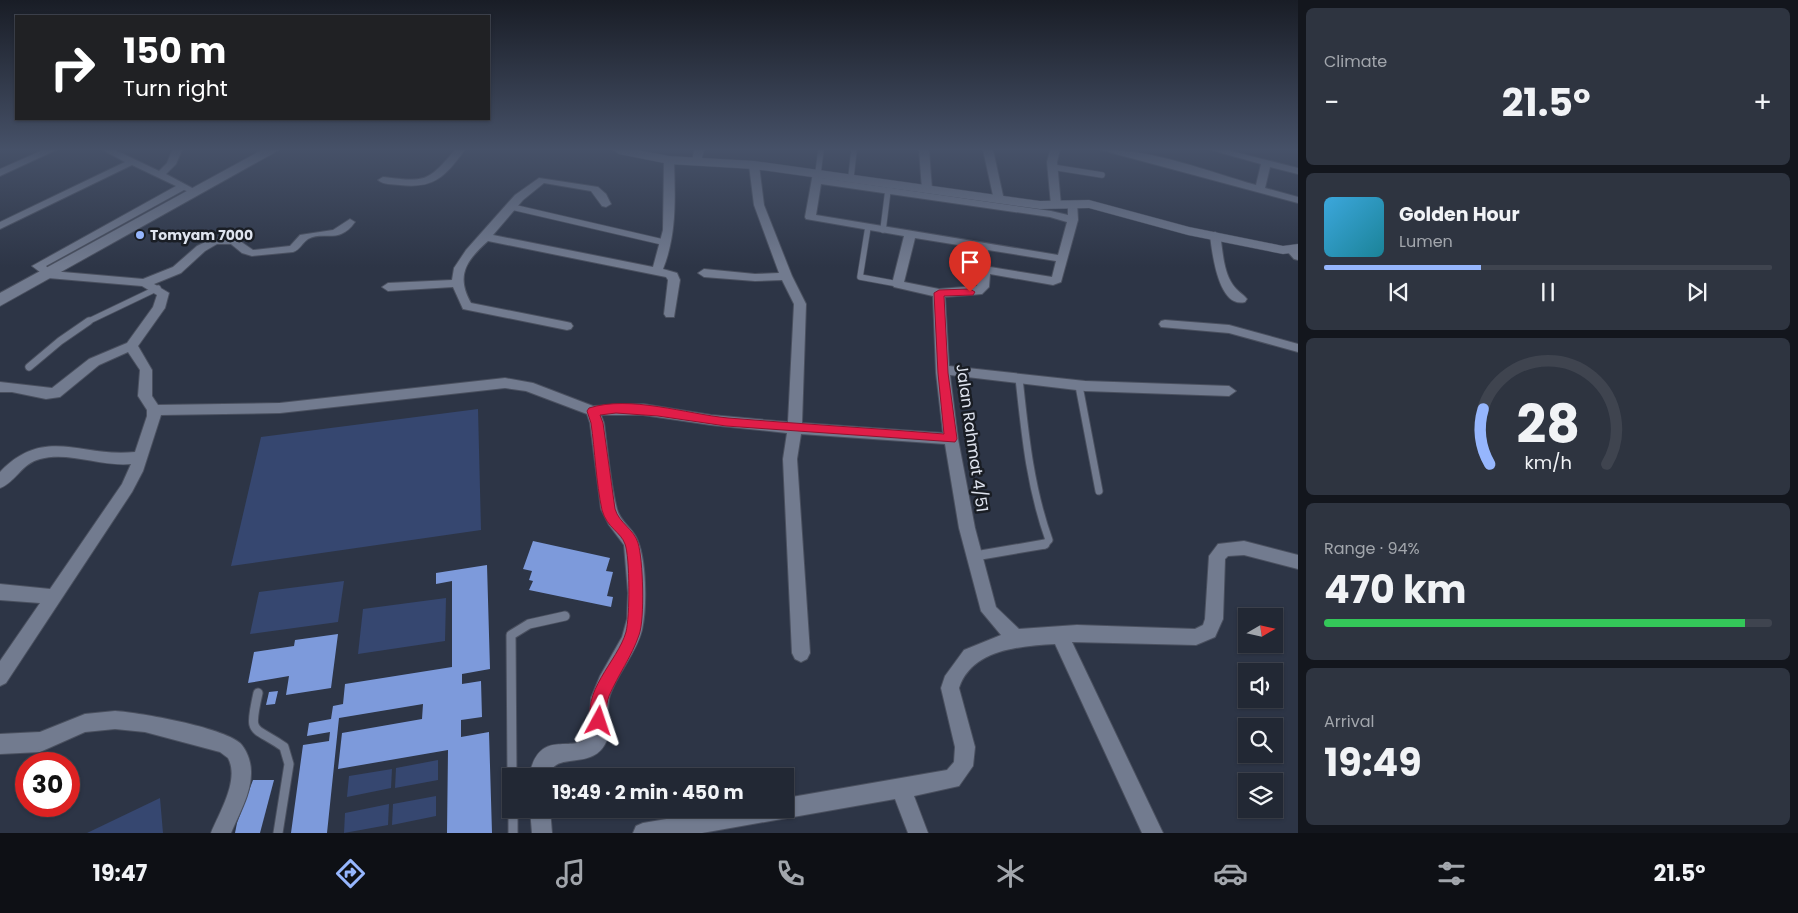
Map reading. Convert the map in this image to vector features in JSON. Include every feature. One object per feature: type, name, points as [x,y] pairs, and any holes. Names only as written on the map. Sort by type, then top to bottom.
[{"type":"main road","points":[[0,300],[48,274],[190,189]]},
{"type":"street","points":[[0,226],[77,189]]},
{"type":"street","points":[[530,189],[486,237],[465,256],[458,283],[460,295],[467,306],[567,326]]},
{"type":"street","points":[[593,189],[602,196],[606,204]]},
{"type":"street","points":[[657,271],[668,244],[671,224],[670,189]]},
{"type":"street","points":[[757,189],[759,205],[786,276],[800,304],[795,428],[790,459],[801,653]]},
{"type":"street","points":[[815,189],[810,217],[1062,259]]},
{"type":"street","points":[[882,189],[1051,214],[1073,220]]},
{"type":"street","points":[[927,189],[1040,205],[1088,204],[1188,231],[1296,251]]},
{"type":"street","points":[[997,189],[999,200]]},
{"type":"street","points":[[1054,189],[1056,204]]},
{"type":"street","points":[[1263,189],[1298,200]]},
{"type":"street","points":[[985,270],[1053,281],[1057,279],[1073,220],[1073,204]]},
{"type":"street","points":[[151,286],[176,271],[189,261],[200,247],[209,243],[232,241],[240,244],[246,252],[252,253],[288,250],[297,246],[304,237],[336,233],[342,231],[350,222]]},
{"type":"street","points":[[910,234],[898,284],[939,293],[978,291],[982,287],[985,270],[982,246]]},
{"type":"street","points":[[1215,235],[1224,282],[1231,294],[1241,299]]},
{"type":"street","points":[[486,237],[657,271],[673,276],[670,314]]},
{"type":"street","points":[[704,273],[730,273],[763,279],[786,276]]},
{"type":"street","points":[[0,387],[12,386],[46,394],[55,393],[94,362],[131,346],[159,308],[163,293],[151,286],[48,274]]},
{"type":"street","points":[[388,287],[458,283]]},
{"type":"street","name":"Jalan Rahmat 4/51","points":[[939,293],[943,370],[951,439],[975,556],[989,611],[1015,638]]},
{"type":"street","points":[[1165,324],[1229,329],[1298,348]]},
{"type":"street","points":[[0,677],[128,488],[153,422],[154,410],[145,396],[148,378],[146,370],[131,346]]},
{"type":"street","points":[[943,370],[1079,386],[1229,390]]},
{"type":"street","points":[[154,410],[280,408],[505,382],[528,386],[592,411],[616,409],[658,412],[726,422],[951,439]]},
{"type":"street","points":[[541,768],[542,764],[554,754],[588,749],[594,746],[597,739],[600,698],[633,633],[635,599],[632,545],[630,538],[612,520],[608,509],[597,423],[592,411]]},
{"type":"street","points":[[0,482],[13,465],[36,452],[48,450],[120,460],[140,457]]},
{"type":"street","points":[[794,807],[952,779],[963,766],[965,747],[950,688],[954,676],[970,656],[1015,638],[1077,633],[1196,637],[1209,631],[1214,619],[1217,556],[1224,549],[1244,548],[1298,562]]},
{"type":"street","points":[[0,592],[53,597]]},
{"type":"street","points":[[1060,635],[1153,833]]},
{"type":"street","points":[[0,744],[40,742],[85,722],[115,720],[145,723],[225,744],[234,748],[239,754],[242,773],[221,833]]},
{"type":"street","points":[[901,788],[918,833]]},
{"type":"street","points":[[541,818],[542,833]]},
{"type":"street","points":[[643,833],[730,818]]},
{"type":"lane","points":[[883,230],[888,190]]},
{"type":"lane","points":[[512,207],[668,244]]},
{"type":"lane","points":[[868,227],[860,277],[898,284]]},
{"type":"lane","points":[[29,368],[58,341],[78,327],[151,286]]},
{"type":"lane","points":[[975,556],[1044,545],[1049,540],[1037,507],[1030,474],[1019,378]]},
{"type":"lane","points":[[1079,386],[1099,491]]},
{"type":"lane","points":[[512,768],[511,635],[517,628],[525,625],[566,616]]},
{"type":"lane","points":[[258,693],[253,716],[254,726],[259,733],[284,746],[288,755],[289,764],[278,833]]},
{"type":"lane","points":[[513,818],[513,833]]},
{"type":"shaded area","points":[[478,409],[481,530],[231,566],[261,437]]},
{"type":"shaded area","points":[[344,581],[338,622],[250,634],[259,592]]},
{"type":"shaded area","points":[[446,598],[445,641],[358,654],[363,609]]},
{"type":"shaded area","points":[[438,760],[438,780],[395,788],[396,768]]},
{"type":"shaded area","points":[[392,769],[391,788],[347,797],[349,776]]},
{"type":"shaded area","points":[[436,796],[436,816],[392,825],[393,804]]},
{"type":"shaded area","points":[[160,798],[163,833],[87,833]]},
{"type":"shaded area","points":[[389,804],[388,825],[344,833],[345,813]]},
{"type":"building","points":[[533,541],[610,558],[606,571],[613,572],[607,596],[613,597],[611,607],[529,590],[533,581],[529,580],[532,571],[523,569]]},
{"type":"building","points":[[487,565],[490,669],[462,674],[462,684],[481,681],[482,717],[461,720],[461,737],[489,732],[492,833],[447,833],[448,750],[338,769],[342,733],[422,719],[423,704],[339,718],[327,833],[291,833],[303,745],[329,741],[330,732],[307,736],[309,723],[331,719],[333,706],[343,704],[345,684],[452,667],[452,581],[436,584],[436,573]]},
{"type":"building","points":[[338,634],[331,688],[286,695],[289,676],[248,683],[254,652],[294,646],[295,640]]},
{"type":"building","points":[[278,691],[275,704],[266,705],[269,692]]},
{"type":"building","points":[[253,780],[274,780],[260,833],[235,833],[237,823]]},
{"type":"place","name":"Tomyam 7000","points":[[140,235]]},
{"type":"route","points":[[599,721],[598,708],[605,685],[633,633],[635,599],[634,553],[630,538],[617,528],[608,509],[597,423],[592,411],[616,409],[658,412],[726,422],[951,439],[943,373],[939,293],[970,292]]}]
